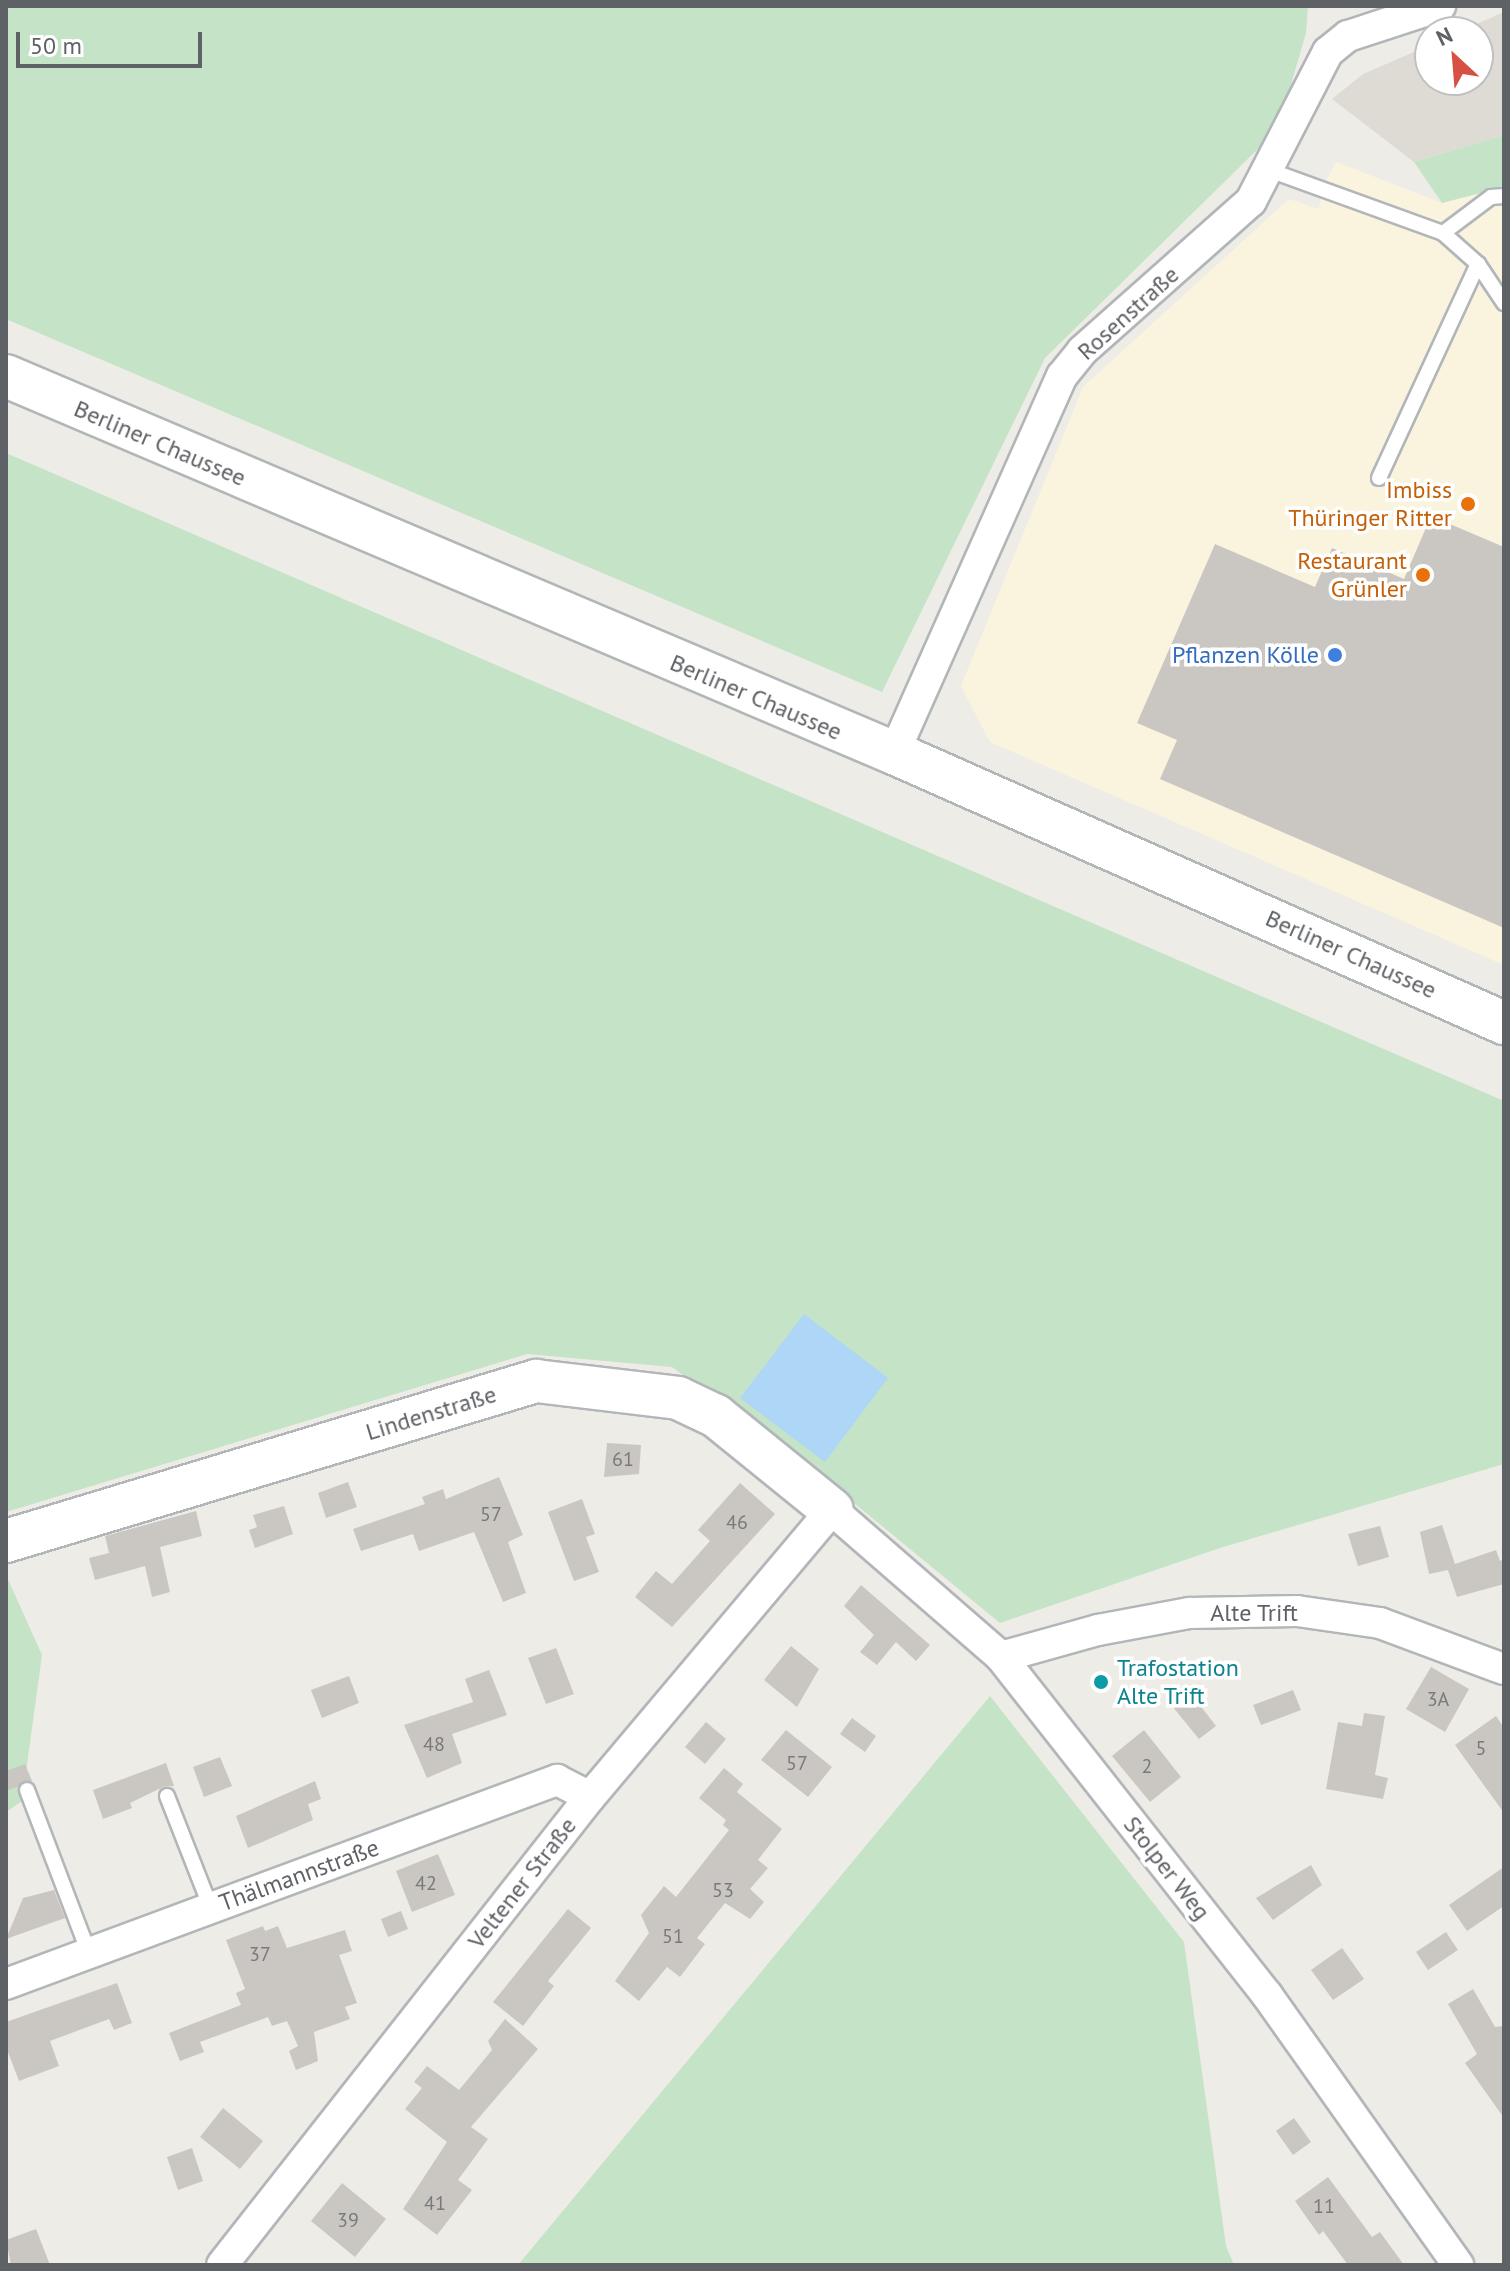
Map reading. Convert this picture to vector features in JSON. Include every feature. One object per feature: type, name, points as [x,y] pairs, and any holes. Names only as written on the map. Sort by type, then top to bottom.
[{"type":"main road","name":"Berliner Chaussee","points":[[6,376],[894,753],[1504,1023]]},
{"type":"main road","name":"Lindenstraße","points":[[6,1541],[536,1381],[678,1398],[716,1416],[832,1510]]},
{"type":"street","name":"Rosenstraße","points":[[894,753],[1062,376],[1082,351],[1228,225],[1269,170],[1328,52],[1348,36],[1440,6]]},
{"type":"street","name":"Stolper Weg","points":[[832,1510],[1001,1657],[1267,1995],[1458,2265]]},
{"type":"street","name":"Veltener Straße","points":[[222,2265],[590,1797],[832,1510]]},
{"type":"street","name":"Alte Trift","points":[[1001,1657],[1098,1630],[1190,1613],[1297,1611],[1380,1623],[1504,1669]]},
{"type":"street","name":"Thälmannstraße","points":[[6,1984],[557,1780],[590,1797]]},
{"type":"lane","points":[[1269,170],[1443,233],[1478,264],[1504,303]]},
{"type":"lane","points":[[1443,233],[1491,197],[1504,196]]},
{"type":"lane","points":[[1379,478],[1478,264]]},
{"type":"lane","points":[[27,1790],[89,1953]]},
{"type":"lane","points":[[167,1796],[211,1908]]},
{"type":"shaded area","points":[[1504,12],[1504,135],[1414,162],[1332,99],[1363,74],[1414,52],[1414,96],[1494,96],[1494,16]]},
{"type":"shaded area","points":[[1336,162],[1442,203],[1504,187],[1504,965],[990,742],[961,686],[1083,387],[1289,199],[1319,209],[1322,188]]},
{"type":"green space","points":[[6,6],[1308,6],[1306,33],[1287,98],[1264,143],[1045,358],[882,692],[6,319]]},
{"type":"green space","points":[[1504,135],[1504,187],[1442,203],[1414,162]]},
{"type":"green space","points":[[6,453],[1504,1101],[1504,1464],[1220,1548],[1000,1623],[826,1480],[672,1367],[527,1354],[6,1512]]},
{"type":"green space","points":[[6,1575],[42,1655],[22,1801],[6,1812]]},
{"type":"green space","points":[[990,1696],[1184,1942],[1226,2246],[1234,2265],[518,2265]]},
{"type":"water","points":[[804,1314],[888,1378],[825,1462],[740,1398]]},
{"type":"building","name":"Pflanzen Kölle","points":[[1431,516],[1504,547],[1504,928],[1160,779],[1177,740],[1137,723],[1215,544],[1315,587],[1332,548],[1404,579]]},
{"type":"building","points":[[607,1443],[641,1445],[639,1474],[604,1477]]},
{"type":"building","points":[[499,1477],[523,1535],[508,1542],[526,1593],[503,1602],[474,1532],[419,1551],[413,1534],[361,1551],[353,1529],[425,1504],[422,1497],[443,1489],[446,1499]]},
{"type":"building","points":[[348,1482],[357,1507],[326,1518],[318,1493]]},
{"type":"building","points":[[740,1483],[775,1514],[672,1627],[635,1597],[656,1571],[672,1584],[710,1541],[698,1530]]},
{"type":"building","points":[[582,1499],[595,1534],[586,1537],[599,1572],[574,1581],[548,1512]]},
{"type":"building","points":[[284,1506],[293,1534],[255,1548],[249,1530],[257,1527],[253,1515]]},
{"type":"building","points":[[196,1511],[202,1536],[160,1547],[170,1592],[152,1597],[145,1566],[95,1580],[89,1558],[109,1553],[105,1536]]},
{"type":"building","points":[[1442,1525],[1455,1564],[1496,1550],[1500,1561],[1504,1559],[1504,1584],[1457,1597],[1448,1570],[1429,1574],[1420,1532]]},
{"type":"building","points":[[1380,1526],[1389,1557],[1358,1566],[1348,1534]]},
{"type":"building","points":[[861,1585],[930,1645],[916,1661],[896,1642],[877,1665],[860,1652],[874,1635],[844,1606]]},
{"type":"building","points":[[791,1646],[819,1669],[797,1707],[764,1680]]},
{"type":"building","points":[[556,1648],[574,1694],[546,1704],[528,1658]]},
{"type":"building","points":[[1431,1667],[1469,1689],[1445,1732],[1406,1709]]},
{"type":"building","points":[[489,1670],[507,1715],[452,1734],[462,1763],[427,1778],[404,1725],[473,1702],[465,1679]]},
{"type":"building","points":[[349,1676],[359,1703],[322,1718],[311,1690]]},
{"type":"building","points":[[1293,1690],[1301,1710],[1261,1725],[1253,1705]]},
{"type":"building","points":[[1190,1692],[1216,1726],[1199,1739],[1172,1706]]},
{"type":"building","points":[[1364,1713],[1385,1716],[1375,1775],[1388,1778],[1383,1799],[1326,1789],[1338,1722],[1362,1726]]},
{"type":"building","points":[[1496,1716],[1504,1728],[1504,1813],[1455,1745]]},
{"type":"building","points":[[852,1718],[876,1736],[865,1752],[840,1734]]},
{"type":"building","points":[[706,1722],[726,1739],[705,1764],[685,1747]]},
{"type":"building","points":[[786,1730],[832,1767],[808,1797],[761,1760]]},
{"type":"building","points":[[1144,1730],[1181,1777],[1150,1802],[1112,1756]]},
{"type":"building","points":[[220,1757],[232,1786],[204,1797],[193,1767]]},
{"type":"building","points":[[166,1763],[174,1786],[163,1787],[130,1803],[132,1808],[103,1819],[93,1790]]},
{"type":"building","points":[[25,1764],[32,1781],[6,1791],[6,1771]]},
{"type":"building","points":[[724,1768],[743,1784],[737,1792],[782,1829],[758,1860],[768,1868],[750,1889],[764,1902],[750,1919],[725,1903],[697,1938],[705,1944],[680,1977],[667,1967],[639,2001],[615,1981],[649,1933],[641,1915],[664,1886],[676,1897],[729,1830],[723,1825],[726,1820],[699,1798]]},
{"type":"building","points":[[315,1781],[321,1799],[308,1804],[313,1820],[248,1848],[236,1816]]},
{"type":"building","points":[[438,1854],[455,1895],[412,1912],[396,1871]]},
{"type":"building","points":[[1311,1865],[1322,1885],[1273,1920],[1256,1898]]},
{"type":"building","points":[[1504,1867],[1504,1906],[1467,1931],[1449,1905]]},
{"type":"building","points":[[54,1890],[65,1918],[6,1939],[23,1898]]},
{"type":"building","points":[[568,1909],[591,1928],[548,1981],[554,1986],[523,2026],[493,2002]]},
{"type":"building","points":[[401,1911],[408,1929],[388,1937],[381,1919]]},
{"type":"building","points":[[263,1926],[265,1931],[278,1926],[287,1948],[345,1930],[352,1951],[339,1955],[357,2003],[345,2007],[350,2019],[314,2032],[318,2061],[296,2070],[289,2051],[298,2046],[287,2021],[272,2026],[268,2017],[200,2042],[204,2052],[180,2061],[169,2033],[241,2005],[236,1993],[245,1989],[226,1940]]},
{"type":"building","points":[[1446,1932],[1458,1950],[1428,1970],[1416,1952]]},
{"type":"building","points":[[1342,1948],[1364,1979],[1333,2000],[1311,1970]]},
{"type":"building","points":[[117,1983],[132,2023],[114,2030],[109,2019],[50,2041],[59,2066],[19,2081],[6,2047],[6,2022]]},
{"type":"building","points":[[1473,1989],[1495,2027],[1504,2026],[1504,2118],[1465,2063],[1477,2054],[1448,2004]]},
{"type":"building","points":[[505,2019],[538,2049],[471,2127],[488,2139],[458,2180],[472,2190],[437,2235],[403,2209],[447,2142],[405,2109],[422,2088],[414,2082],[427,2066],[459,2090],[492,2050],[488,2041]]},
{"type":"building","points":[[223,2108],[263,2141],[240,2169],[200,2137]]},
{"type":"building","points":[[1294,2118],[1311,2142],[1293,2155],[1276,2131]]},
{"type":"building","points":[[192,2148],[203,2181],[178,2190],[167,2157]]},
{"type":"building","points":[[1328,2177],[1372,2237],[1380,2232],[1404,2265],[1348,2265],[1323,2231],[1319,2235],[1295,2201]]},
{"type":"building","points":[[342,2183],[386,2219],[355,2257],[311,2221]]},
{"type":"building","points":[[36,2229],[50,2265],[11,2265],[6,2240]]},
{"type":"place","name":"Imbiss Thüringer Ritter","points":[[1468,504]]},
{"type":"place","name":"Restaurant Grünler","points":[[1423,575]]},
{"type":"place","name":"Pflanzen Kölle","points":[[1335,655]]},
{"type":"place","name":"Trafostation Alte Trift","points":[[1101,1682]]}]
